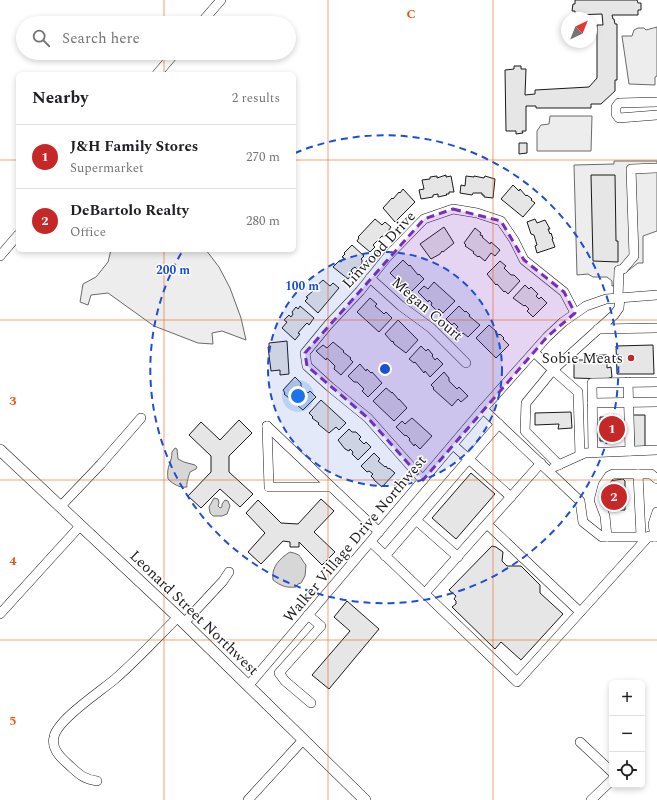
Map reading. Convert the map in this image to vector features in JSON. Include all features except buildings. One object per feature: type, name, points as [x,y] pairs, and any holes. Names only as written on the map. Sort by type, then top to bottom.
[{"type":"main road","name":"Leonard Street Northwest","points":[[0,450],[181,620],[365,800]]},
{"type":"street","points":[[207,16],[221,0]]},
{"type":"street","points":[[159,72],[169,60]]},
{"type":"street","points":[[654,102],[655,115],[620,118],[616,114],[616,107],[619,103],[654,102]]},
{"type":"street","points":[[559,465],[525,431],[526,403],[553,370],[619,308],[618,270],[623,269],[634,256],[631,169],[657,168]]},
{"type":"street","name":"Linwood Drive","points":[[423,480],[368,418],[307,366],[305,353],[328,325],[360,291],[388,256],[424,219],[453,209],[477,213],[501,221],[514,240],[524,260],[564,292],[575,314]]},
{"type":"street","points":[[0,256],[16,237]]},
{"type":"street","name":"Megan Court","points":[[370,278],[401,306],[431,328],[466,362]]},
{"type":"street","name":"Walker Village Drive Northwest","points":[[248,686],[483,409],[563,322],[586,306],[606,299],[657,295]]},
{"type":"street","points":[[598,329],[657,328]]},
{"type":"street","points":[[534,352],[578,392],[580,455]]},
{"type":"street","points":[[628,382],[630,451]]},
{"type":"street","points":[[594,452],[592,383],[657,382]]},
{"type":"street","points":[[592,403],[657,402]]},
{"type":"street","points":[[483,409],[580,501],[583,522],[602,537],[651,536]]},
{"type":"street","points":[[60,507],[101,464],[141,418]]},
{"type":"street","points":[[385,556],[499,424]]},
{"type":"street","points":[[329,487],[269,487],[267,426],[329,487],[379,532]]},
{"type":"street","points":[[453,445],[511,497]]},
{"type":"street","points":[[548,470],[585,453],[657,450]]},
{"type":"street","points":[[426,593],[541,463]]},
{"type":"street","points":[[606,537],[605,516],[599,500],[603,485],[610,476],[613,474],[651,474],[657,478]]},
{"type":"street","points":[[638,474],[651,536]]},
{"type":"street","points":[[370,542],[426,593],[517,682],[651,536],[657,512]]},
{"type":"street","points":[[416,520],[458,557]]},
{"type":"street","points":[[487,524],[580,612]]},
{"type":"street","points":[[0,614],[80,526]]},
{"type":"street","points":[[97,781],[87,780],[59,756],[53,743],[56,732],[80,706],[114,680],[181,620],[223,581],[229,572]]},
{"type":"street","points":[[308,615],[321,626],[279,672],[285,681],[311,703]]},
{"type":"street","points":[[248,800],[303,740]]},
{"type":"street","points":[[580,742],[609,769]]},
{"type":"street","points":[[591,800],[609,783]]},
{"type":"highlighted area","points":[[453,209],[501,221],[524,260],[564,292],[575,313],[547,337],[423,480],[368,418],[307,366],[305,353],[424,219]]},
{"type":"shaded area","points":[[657,27],[657,76],[655,77],[655,85],[629,84],[622,36],[632,36],[634,30],[638,28],[644,28],[646,30]]},
{"type":"shaded area","points":[[550,116],[592,116],[591,151],[537,151],[537,131],[541,125],[549,124]]},
{"type":"shaded area","points":[[614,161],[657,161],[657,231],[643,236],[643,263],[638,263],[621,276],[621,281],[623,284],[612,286],[612,281],[607,277],[593,277],[588,274],[577,275],[574,165],[614,164]]},
{"type":"shaded area","points":[[110,252],[208,252],[219,267],[230,288],[241,318],[246,340],[222,331],[212,333],[213,344],[198,343],[154,326],[108,293],[91,295],[88,305],[80,302],[83,284],[96,277],[108,262]]},
{"type":"shaded area","points":[[175,448],[177,449],[178,459],[197,467],[190,472],[187,487],[176,485],[168,479],[168,468],[172,452]]},
{"type":"shaded area","points":[[214,498],[218,499],[218,506],[220,508],[225,500],[228,501],[230,506],[227,514],[222,516],[213,516],[210,513],[209,507]]},
{"type":"shaded area","points":[[290,552],[299,555],[306,565],[305,576],[301,583],[296,587],[284,586],[273,580],[273,571],[277,563]]},
{"type":"place","name":"Sobie Meats","points":[[631,358]]},
{"type":"place","name":"J&H Family Stores","points":[[612,429]]},
{"type":"place","name":"DeBartolo Realty","points":[[614,497]]}]
